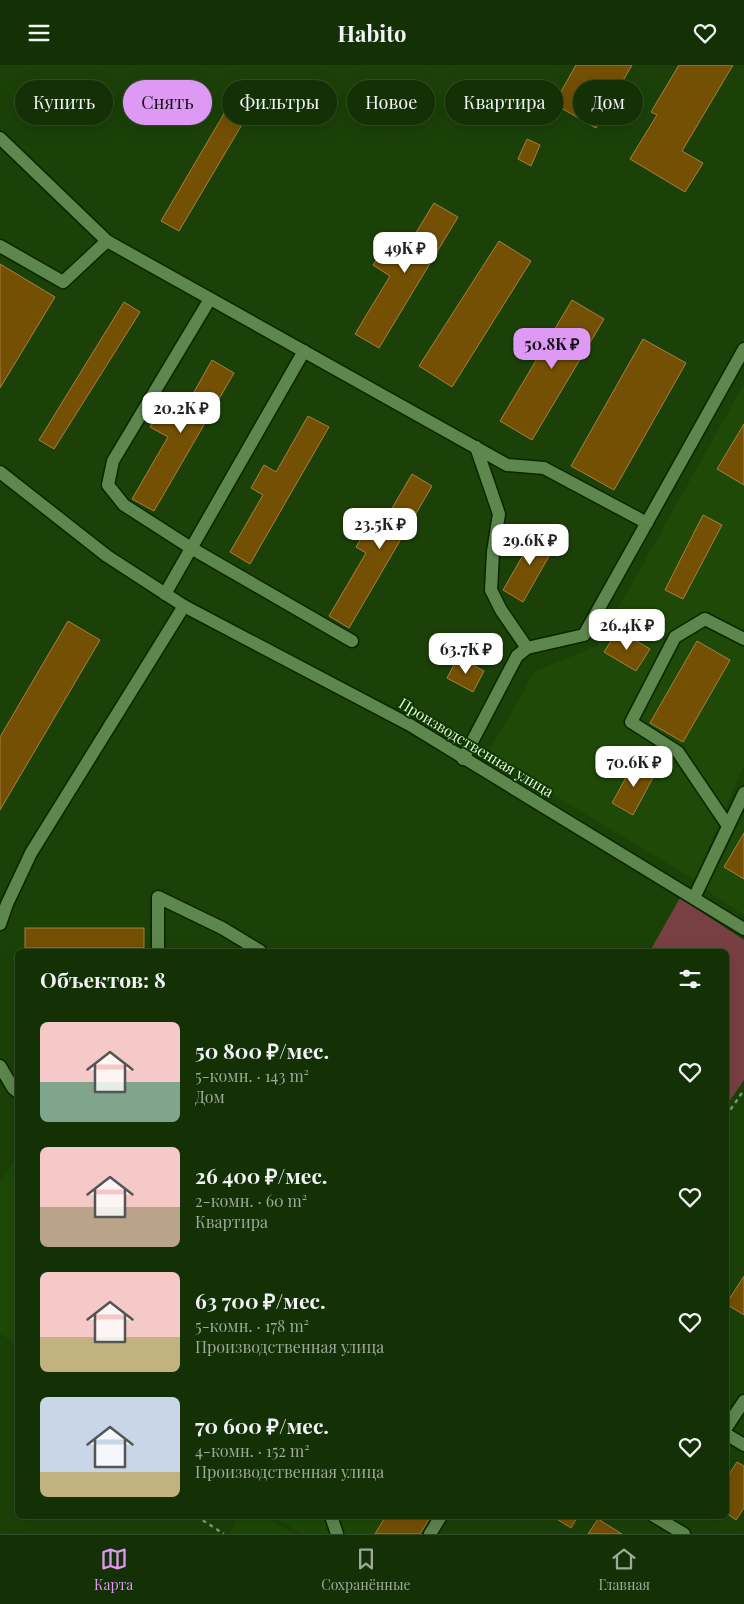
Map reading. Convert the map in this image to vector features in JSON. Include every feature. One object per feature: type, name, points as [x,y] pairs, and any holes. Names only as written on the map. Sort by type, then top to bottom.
[{"type":"street","points":[[0,137],[107,241],[507,465],[544,467],[647,523]]},
{"type":"street","points":[[0,246],[63,282],[107,241]]},
{"type":"street","points":[[210,299],[113,461],[108,485],[124,505],[192,548],[352,641]]},
{"type":"street","points":[[463,759],[517,656],[528,648],[584,635],[744,349]]},
{"type":"street","points":[[165,594],[304,351]]},
{"type":"street","points":[[476,447],[499,514],[493,552],[491,590],[501,610],[528,648]]},
{"type":"street","name":"Производственная улица","points":[[0,471],[107,556],[184,607],[410,725],[744,929]]},
{"type":"street","points":[[0,923],[31,853],[184,607]]},
{"type":"street","points":[[728,826],[678,751],[631,721],[675,637],[705,619],[744,639]]},
{"type":"street","points":[[694,898],[744,793]]},
{"type":"street","points":[[158,949],[158,897],[222,928],[257,949]]},
{"type":"street","points":[[0,1066],[15,1090]]},
{"type":"street","points":[[729,1424],[744,1401]]},
{"type":"street","points":[[729,1436],[744,1445]]},
{"type":"street","points":[[332,1519],[336,1534]]},
{"type":"street","points":[[430,1534],[439,1519]]},
{"type":"street","points":[[657,1534],[663,1519]]},
{"type":"street","points":[[664,1519],[684,1534]]},
{"type":"path","points":[[729,1112],[744,1090]]},
{"type":"path","points":[[201,1519],[224,1534]]},
{"type":"shaded area","points":[[744,384],[744,765],[695,880],[487,755],[535,671],[597,646]]},
{"type":"shaded area","points":[[744,813],[744,915],[706,890]]},
{"type":"shaded area","points":[[680,898],[744,940],[744,1080],[729,1102],[729,949],[651,949]]},
{"type":"shaded area","points":[[15,1160],[15,1344],[0,1333],[0,1183]]},
{"type":"shaded area","points":[[237,1519],[269,1519],[295,1534],[229,1534]]},
{"type":"shaded area","points":[[277,1519],[434,1519],[425,1534],[302,1534]]},
{"type":"building","points":[[576,65],[632,65],[623,80],[573,80],[573,115],[563,109],[563,88]]},
{"type":"building","points":[[679,65],[733,65],[682,151],[703,163],[685,192],[630,159],[657,115],[651,112]]},
{"type":"building","points":[[222,117],[222,125],[242,125],[179,231],[161,221]]},
{"type":"building","points":[[527,139],[540,145],[531,166],[518,159]]},
{"type":"building","points":[[434,203],[458,217],[379,348],[355,334],[390,276],[373,265],[387,244],[403,254]]},
{"type":"building","points":[[499,241],[531,261],[452,387],[419,366]]},
{"type":"building","points":[[0,264],[55,297],[0,388]]},
{"type":"building","points":[[572,300],[604,319],[532,440],[500,421]]},
{"type":"building","points":[[124,302],[140,312],[54,449],[39,440]]},
{"type":"building","points":[[643,339],[686,363],[614,490],[571,466]]},
{"type":"building","points":[[212,360],[234,373],[154,511],[132,499],[168,437],[150,427],[163,405],[181,415]]},
{"type":"building","points":[[308,416],[329,427],[250,564],[230,552],[263,495],[251,488],[264,465],[276,472]]},
{"type":"building","points":[[744,424],[744,485],[717,469]]},
{"type":"building","points":[[412,474],[432,486],[349,628],[329,616],[366,553],[356,547],[368,527],[377,534]]},
{"type":"building","points":[[703,515],[722,525],[683,599],[665,590]]},
{"type":"building","points":[[537,531],[557,542],[523,602],[503,590]]},
{"type":"building","points":[[68,621],[100,640],[0,810],[0,737]]},
{"type":"building","points":[[618,630],[650,649],[636,671],[604,652]]},
{"type":"building","points":[[697,641],[730,660],[683,742],[650,723]]},
{"type":"building","points":[[458,657],[484,671],[473,692],[447,678]]},
{"type":"building","points":[[635,761],[656,772],[633,815],[612,803]]},
{"type":"building","points":[[744,833],[744,879],[724,867]]},
{"type":"building","points":[[25,928],[144,928],[144,948],[25,948]]},
{"type":"building","points":[[744,1276],[744,1315],[729,1306],[729,1299]]},
{"type":"building","points":[[737,1462],[744,1466],[744,1508],[736,1520],[729,1515],[729,1474]]},
{"type":"building","points":[[384,1519],[429,1519],[420,1534],[375,1534]]},
{"type":"building","points":[[557,1519],[576,1519],[571,1528]]},
{"type":"building","points":[[598,1519],[622,1534],[588,1534]]}]
